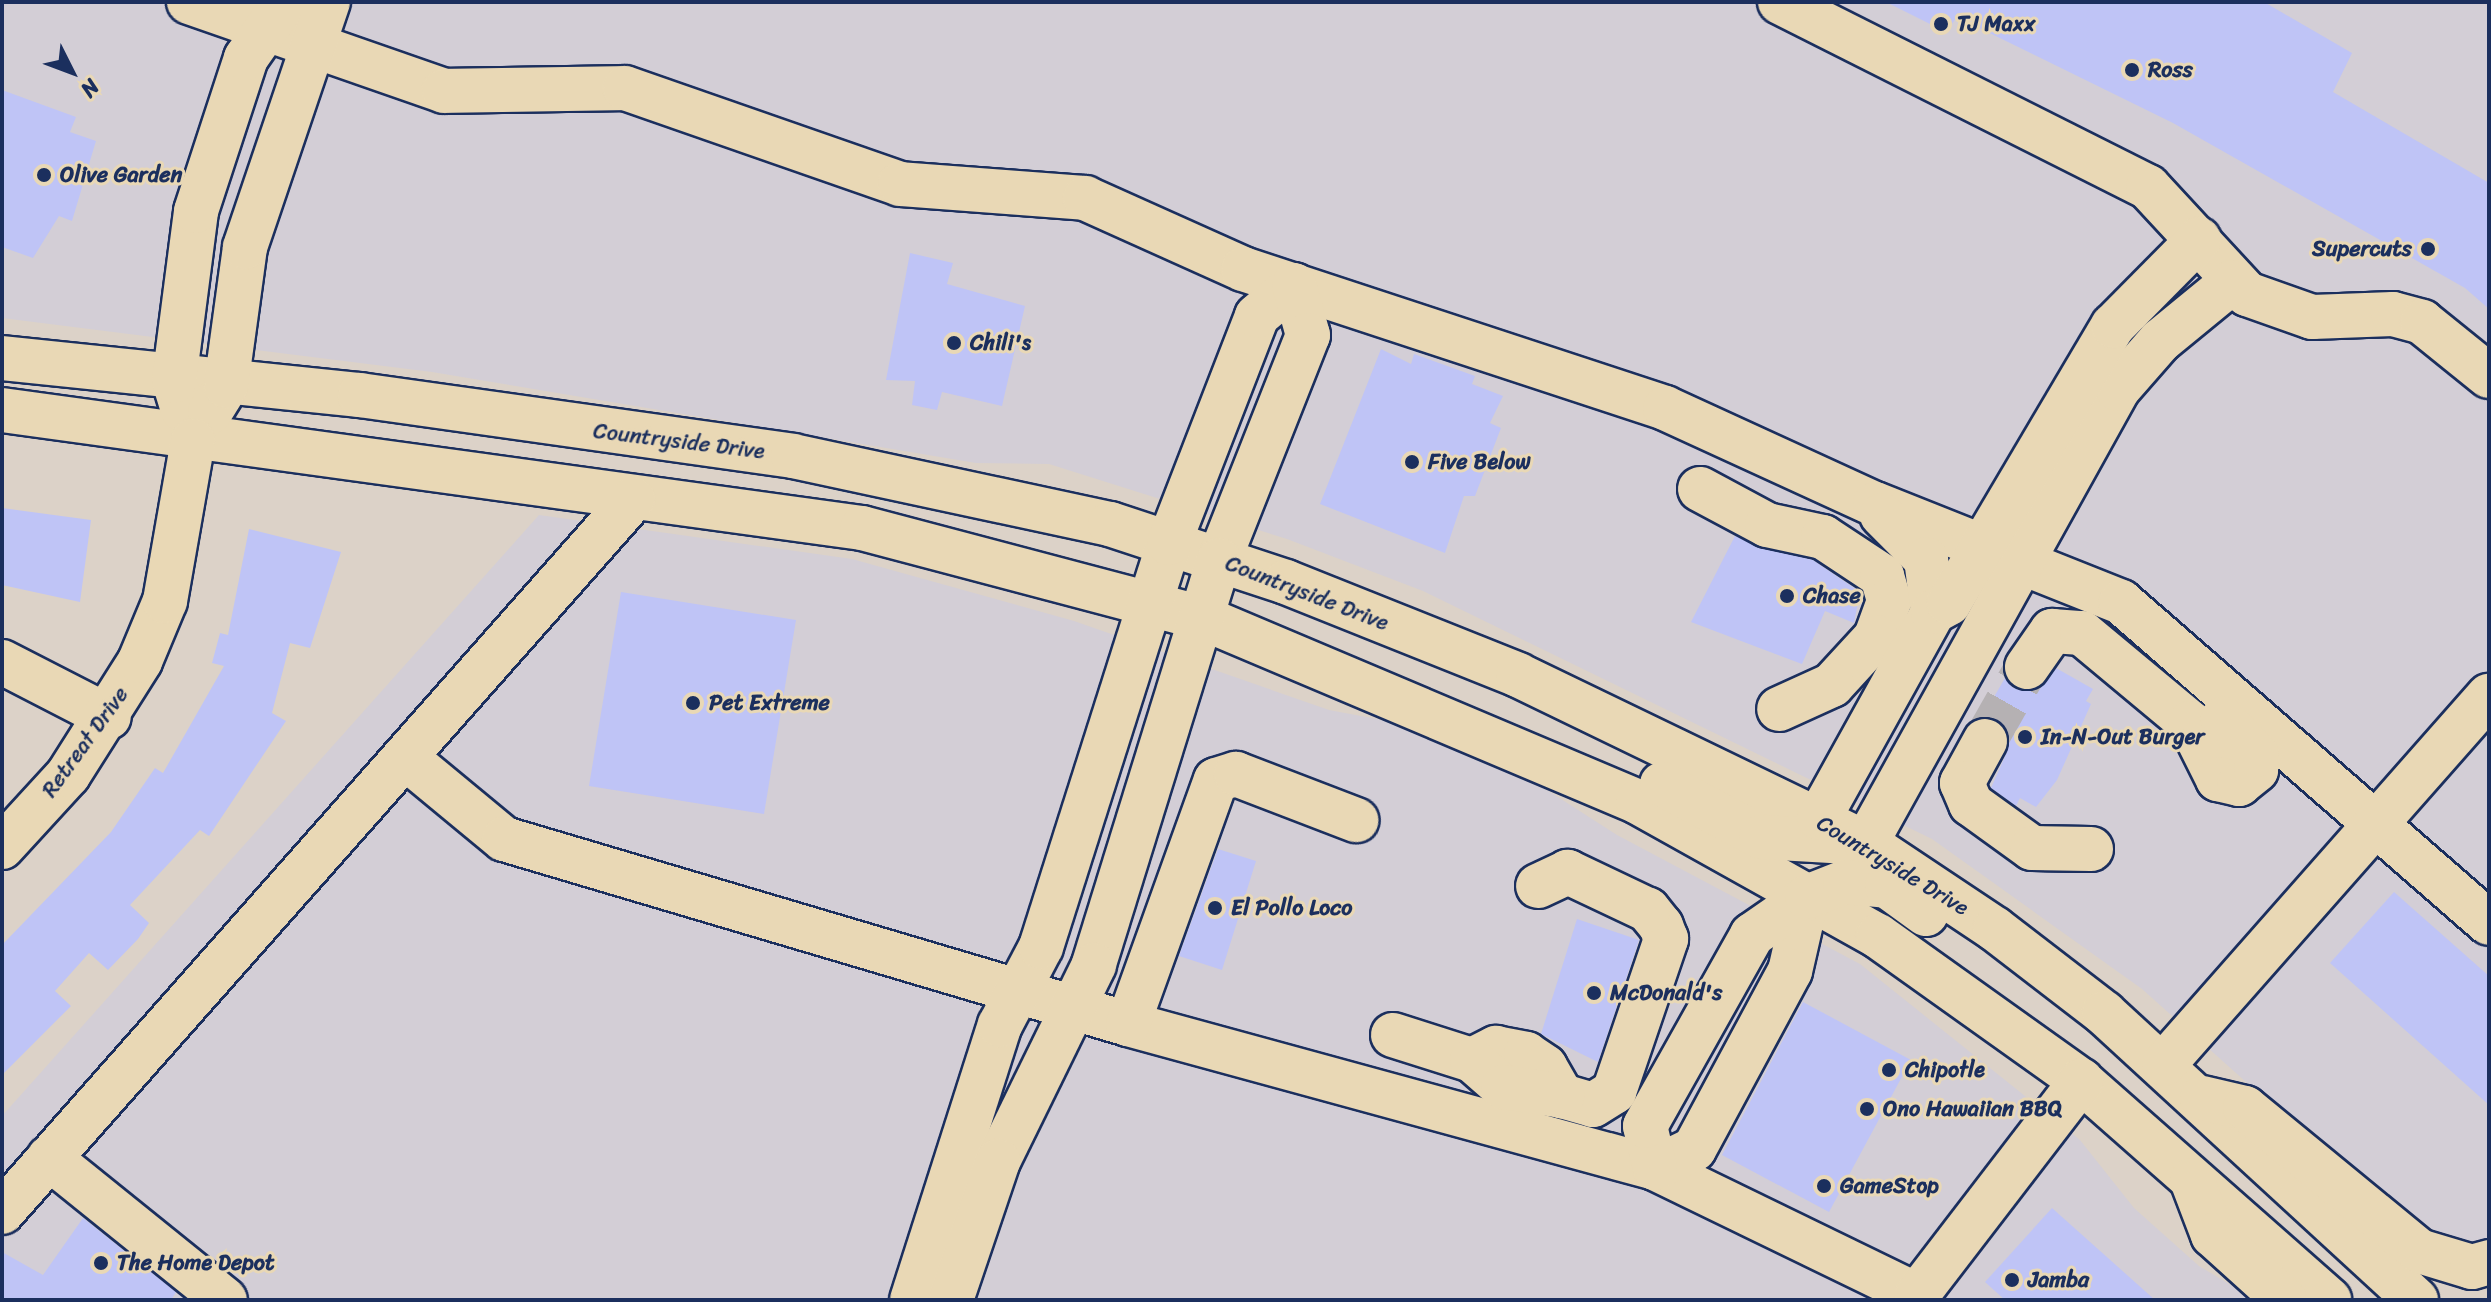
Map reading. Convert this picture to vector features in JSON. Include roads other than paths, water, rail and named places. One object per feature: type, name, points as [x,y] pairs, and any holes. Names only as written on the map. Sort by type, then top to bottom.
[{"type":"street","points":[[189,2],[276,16],[313,46],[444,91],[625,88],[900,184],[1085,198],[1294,285],[1576,374],[1875,504],[2112,596],[2160,635],[2372,827],[2489,923]]},
{"type":"street","points":[[193,440],[226,386],[245,247],[328,2]]},
{"type":"street","points":[[1780,2],[2140,182],[2199,239],[2232,282],[2306,316],[2393,314],[2422,322],[2489,376]]},
{"type":"street","points":[[193,440],[174,381],[196,211],[246,58],[276,16]]},
{"type":"street","points":[[1537,757],[1626,765],[1761,837],[1866,843],[2002,551],[2113,326],[2199,239]]},
{"type":"street","points":[[1819,818],[1933,612],[1949,603],[2002,551],[2118,389],[2160,341],[2232,282]]},
{"type":"street","points":[[912,1300],[1000,1025],[1041,947],[1169,543],[1257,316],[1294,285]]},
{"type":"street","points":[[951,1300],[998,1161],[1094,965],[1219,560],[1308,335],[1294,285]]},
{"type":"street","name":"Countryside Drive","points":[[2,358],[174,381],[360,395],[793,456],[1169,543],[1518,675],[1866,843],[2076,991],[2164,1064],[2416,1300]]},
{"type":"street","points":[[2,410],[193,440],[862,528],[1203,618],[1638,802],[1878,936],[2081,1081],[2329,1300]]},
{"type":"street","name":"Retreat Drive","points":[[2,847],[109,717],[165,601],[193,440]]},
{"type":"street","points":[[1700,489],[1767,525],[1823,537],[1882,576],[1889,601],[1876,637],[1832,685],[1779,709]]},
{"type":"street","points":[[2,1212],[633,499]]},
{"type":"street","points":[[1875,504],[1926,559],[1933,612]]},
{"type":"street","points":[[2027,667],[2052,631],[2082,633],[2190,723],[2218,779],[2246,781],[2256,770],[2254,748],[2164,667],[2160,635]]},
{"type":"street","points":[[2,662],[109,717]]},
{"type":"street","points":[[2164,1064],[2489,696]]},
{"type":"street","points":[[1985,741],[1962,783],[1971,804],[2032,848],[2091,849]]},
{"type":"street","points":[[406,758],[504,839],[1021,988],[1128,1024],[1655,1168],[1916,1297],[2081,1081]]},
{"type":"street","points":[[1128,1024],[1216,780],[1236,774],[1356,820]]},
{"type":"street","points":[[1393,1035],[1472,1060],[1496,1048],[1526,1054],[1545,1067],[1562,1096],[1593,1105],[1614,1092],[1666,939],[1648,910],[1568,872],[1538,886]]},
{"type":"street","points":[[1655,1168],[1645,1126],[1752,935],[1807,897],[1845,882],[1887,886],[1995,963],[2076,991]]},
{"type":"street","points":[[2202,1098],[2245,1108],[2419,1251],[2472,1267],[2489,1262]]},
{"type":"street","points":[[49,1158],[206,1278],[225,1300]]},
{"type":"street","points":[[2192,1180],[2213,1235],[2285,1300]]},
{"type":"tunnel","points":[[1985,741],[2027,667]]},
{"type":"place","name":"TJ Maxx","points":[[1941,24]]},
{"type":"place","name":"Ross","points":[[2132,70]]},
{"type":"place","name":"Olive Garden","points":[[44,175]]},
{"type":"place","name":"Supercuts","points":[[2428,249]]},
{"type":"place","name":"Chili's","points":[[954,343]]},
{"type":"place","name":"Five Below","points":[[1412,462]]},
{"type":"place","name":"Chase","points":[[1787,596]]},
{"type":"place","name":"Pet Extreme","points":[[693,703]]},
{"type":"place","name":"In-N-Out Burger","points":[[2025,737]]},
{"type":"place","name":"El Pollo Loco","points":[[1215,908]]},
{"type":"place","name":"McDonald's","points":[[1594,993]]},
{"type":"place","name":"Chipotle","points":[[1889,1070]]},
{"type":"place","name":"Ono Hawaiian BBQ","points":[[1867,1109]]},
{"type":"place","name":"GameStop","points":[[1824,1186]]},
{"type":"place","name":"The Home Depot","points":[[101,1263]]},
{"type":"place","name":"Jamba","points":[[2012,1280]]}]
